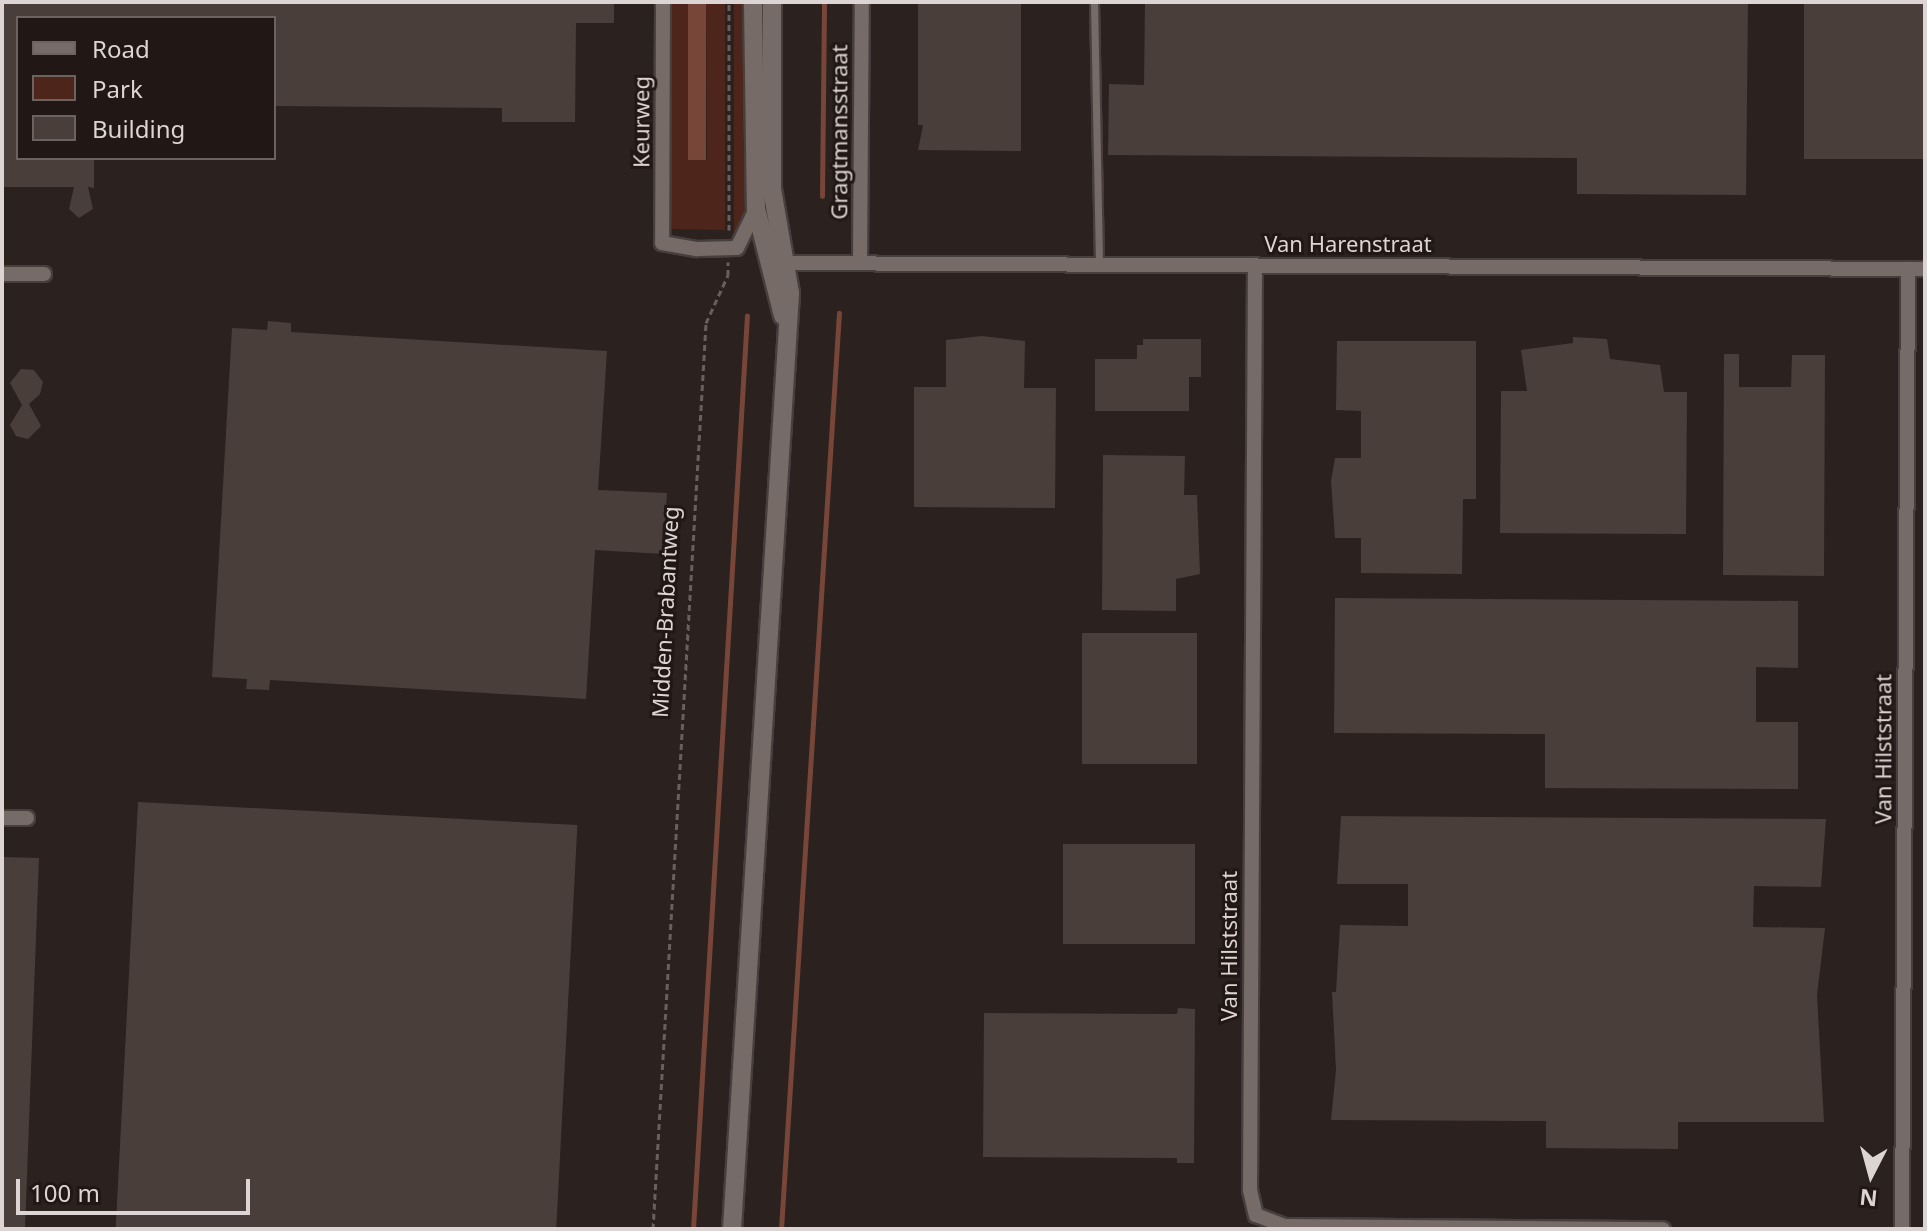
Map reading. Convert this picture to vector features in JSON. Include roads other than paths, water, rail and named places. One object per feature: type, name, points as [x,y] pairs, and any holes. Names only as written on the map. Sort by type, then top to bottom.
[{"type":"street","name":"Keurweg","points":[[663,2],[662,243],[729,250],[737,248],[756,209]]},
{"type":"street","points":[[753,2],[756,209],[778,263]]},
{"type":"street","points":[[732,1229],[785,326],[772,189],[772,2]]},
{"type":"street","name":"Gragtmansstraat","points":[[860,262],[862,2]]},
{"type":"street","name":"Van Harenstraat","points":[[778,263],[1925,269]]},
{"type":"street","name":"Van Hilststraat","points":[[1255,266],[1250,1190],[1256,1215],[1284,1226],[1663,1229]]},
{"type":"street","name":"Van Hilststraat","points":[[1902,1229],[1908,269]]},
{"type":"street","points":[[2,274],[44,274]]},
{"type":"street","points":[[2,818],[27,818]]},
{"type":"lane","points":[[1094,2],[1099,264]]},
{"type":"waterway","points":[[822,196],[824,2]]},
{"type":"waterway","points":[[781,1229],[839,313]]},
{"type":"waterway","points":[[693,1229],[747,316]]}]
